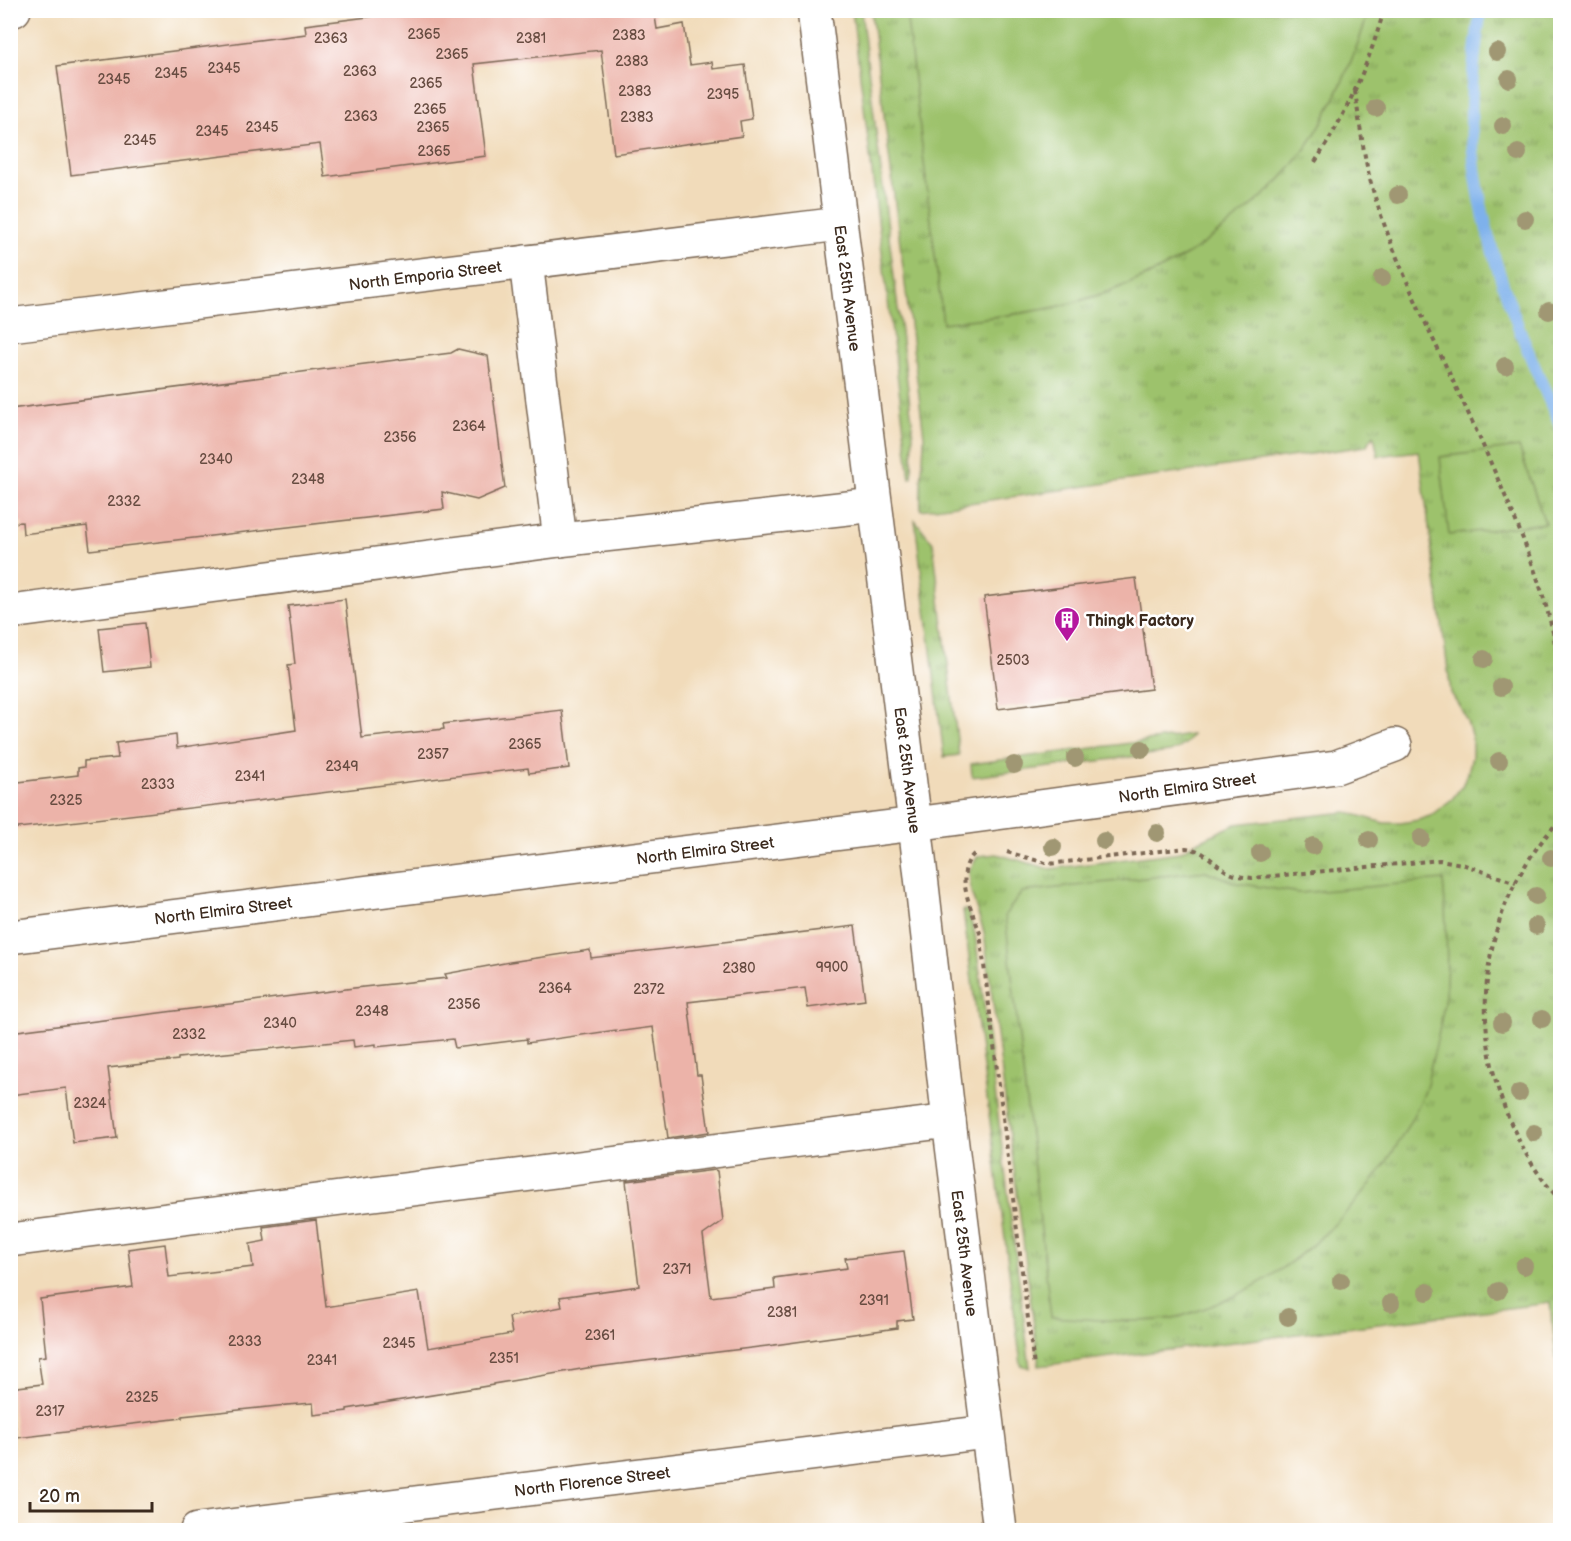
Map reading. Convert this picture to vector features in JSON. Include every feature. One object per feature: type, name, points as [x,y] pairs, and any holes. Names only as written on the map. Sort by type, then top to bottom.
[{"type":"street","name":"East 25th Avenue","points":[[814,10],[1000,1530]]},
{"type":"street","name":"North Emporia Street","points":[[10,326],[840,224]]},
{"type":"street","points":[[526,262],[560,540]]},
{"type":"street","points":[[10,612],[560,540],[875,504]]},
{"type":"street","name":"North Elmira Street","points":[[10,937],[915,824],[1336,767],[1395,746]]},
{"type":"street","points":[[10,1240],[949,1121]]},
{"type":"street","name":"North Florence Street","points":[[197,1530],[987,1432]]},
{"type":"path","points":[[1315,162],[1334,132],[1355,91],[1384,10]]},
{"type":"path","points":[[1355,91],[1366,162],[1377,203],[1401,266],[1481,441],[1520,533],[1539,585],[1553,636],[1560,678]]},
{"type":"path","points":[[1560,820],[1532,854],[1503,910],[1495,936],[1486,997],[1486,1029],[1490,1059],[1496,1086],[1507,1117],[1536,1170],[1560,1200]]},
{"type":"path","points":[[997,849],[1049,864],[1186,848],[1204,853],[1231,873],[1252,878],[1440,860],[1462,864],[1516,882]]},
{"type":"path","points":[[977,852],[966,859],[964,870],[966,895],[980,933],[1034,1367]]},
{"type":"green space","points":[[906,10],[1369,11],[1338,91],[1306,148],[1268,192],[1203,244],[1175,262],[1143,277],[1077,302],[1031,312],[943,323]]},
{"type":"green space","points":[[852,11],[861,11],[913,429],[912,477],[910,478]]},
{"type":"green space","points":[[871,11],[1560,11],[1560,1391],[1550,1303],[1039,1366],[984,932],[971,892],[969,871],[978,856],[997,854],[1050,869],[1180,852],[1236,824],[1347,812],[1384,823],[1418,820],[1430,816],[1452,799],[1462,786],[1472,757],[1472,738],[1467,721],[1451,693],[1419,451],[1378,456],[1374,435],[1366,446],[921,510],[924,436]]},
{"type":"green space","points":[[1519,447],[1545,523],[1449,535],[1440,457]]},
{"type":"green space","points":[[915,520],[933,543],[959,755],[944,757]]},
{"type":"green space","points":[[1192,735],[1183,746],[1170,752],[972,777],[971,764]]},
{"type":"green space","points":[[1206,871],[1236,883],[1300,893],[1443,880],[1446,984],[1440,1025],[1425,1091],[1396,1148],[1351,1207],[1325,1234],[1266,1279],[1234,1297],[1178,1317],[1132,1321],[1051,1317],[1005,915],[1022,892]]},
{"type":"green space","points":[[963,910],[967,910],[975,934],[1030,1368],[1021,1365]]},
{"type":"building","points":[[423,10],[654,10],[657,29],[684,24],[690,65],[712,62],[713,69],[745,65],[752,119],[740,121],[742,136],[614,154],[601,50],[474,64],[486,156],[325,177],[320,144],[71,175],[57,66],[306,34],[305,25]]},
{"type":"building","points":[[458,349],[488,356],[505,488],[477,500],[442,492],[444,509],[90,550],[87,526],[23,534],[22,522],[10,523],[10,409],[451,353]]},
{"type":"building","name":"Thingk Factory","points":[[1136,578],[1151,689],[998,709],[984,597]]},
{"type":"building","points":[[345,599],[362,738],[444,729],[443,724],[562,710],[569,768],[529,773],[528,768],[487,772],[10,829],[10,783],[78,775],[78,768],[84,767],[84,761],[118,758],[116,743],[176,735],[177,748],[296,730],[288,665],[295,664],[288,606]]},
{"type":"building","points":[[145,623],[150,667],[104,672],[99,628]]},
{"type":"building","points":[[855,926],[865,1000],[808,1008],[805,988],[688,1002],[697,1075],[701,1075],[709,1132],[668,1138],[653,1027],[527,1043],[527,1039],[455,1048],[453,1039],[376,1047],[376,1044],[354,1047],[353,1040],[178,1058],[178,1060],[108,1068],[117,1138],[73,1143],[66,1088],[10,1095],[10,1032],[447,978],[445,974],[590,950],[591,958]]},
{"type":"building","points":[[717,1171],[723,1221],[703,1235],[711,1297],[775,1289],[774,1278],[847,1268],[845,1258],[904,1251],[913,1319],[897,1321],[897,1328],[587,1368],[347,1409],[347,1411],[314,1415],[313,1403],[287,1405],[182,1416],[182,1418],[17,1438],[10,1388],[42,1384],[38,1357],[46,1356],[40,1299],[133,1287],[128,1249],[165,1244],[169,1277],[253,1267],[250,1244],[265,1241],[263,1227],[316,1220],[326,1307],[419,1292],[428,1348],[512,1334],[509,1317],[562,1307],[560,1297],[639,1286],[626,1181]]},
{"type":"waterway","points":[[1481,10],[1473,74],[1471,122],[1476,176],[1483,213],[1503,285],[1560,425]]},
{"type":"place","name":"Thingk Factory","points":[[1067,643]]}]
